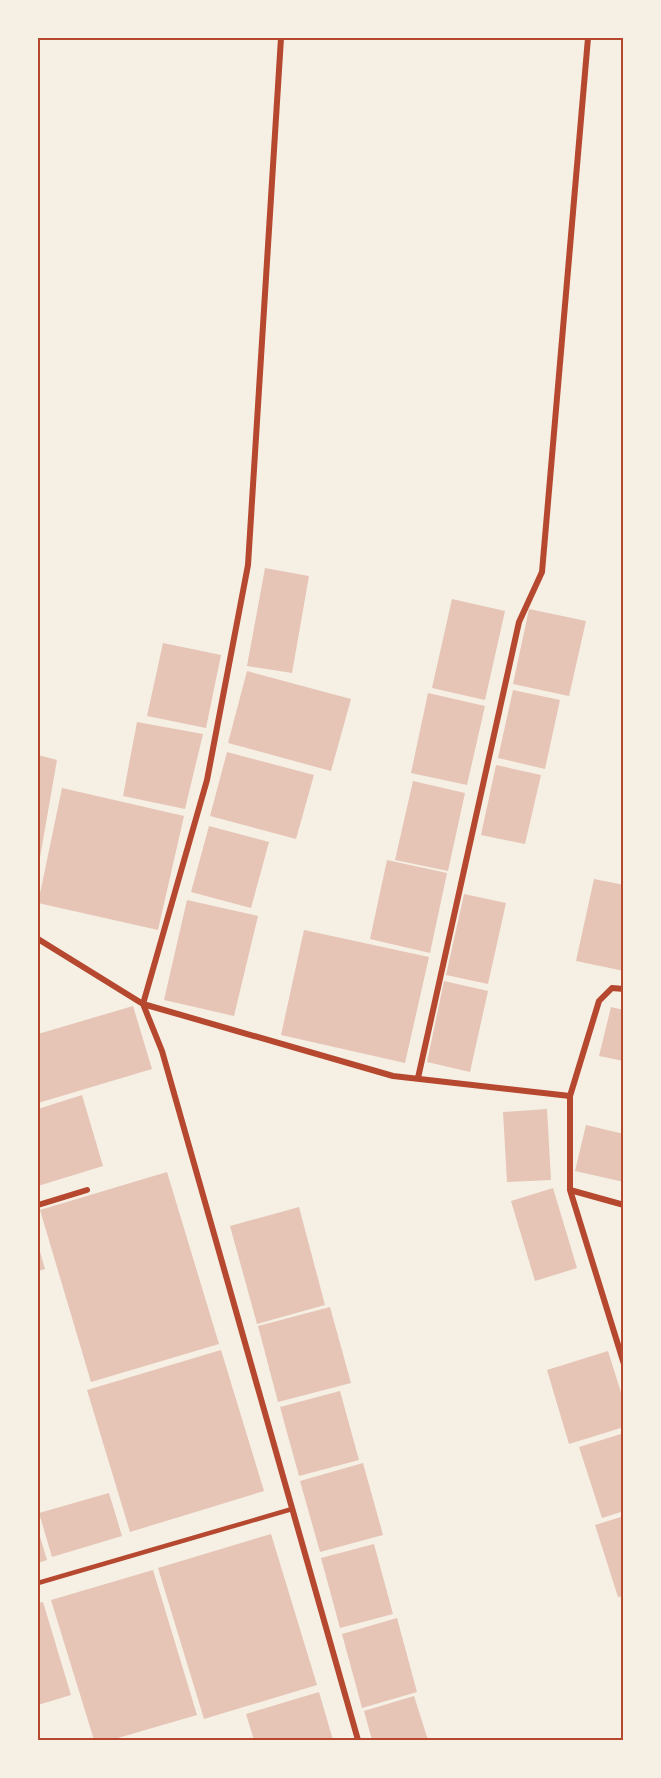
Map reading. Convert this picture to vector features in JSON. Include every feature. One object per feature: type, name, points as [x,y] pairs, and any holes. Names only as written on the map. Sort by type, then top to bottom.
[{"type":"street","points":[[281,38],[248,565],[207,780],[143,1004],[162,1051],[358,1740]]},
{"type":"street","points":[[418,1078],[519,622],[542,572],[588,38]]},
{"type":"street","points":[[38,939],[143,1004],[393,1076],[570,1096]]},
{"type":"street","points":[[624,989],[612,988],[599,1001],[570,1096],[570,1190],[624,1364]]},
{"type":"street","points":[[38,1205],[87,1190]]},
{"type":"street","points":[[570,1190],[624,1204]]},
{"type":"lane","points":[[38,1583],[292,1509]]},
{"type":"building","points":[[265,568],[309,576],[292,673],[247,666]]},
{"type":"building","points":[[452,599],[505,611],[485,700],[432,688]]},
{"type":"building","points":[[529,609],[586,621],[569,696],[513,684]]},
{"type":"building","points":[[163,643],[221,655],[206,728],[147,716]]},
{"type":"building","points":[[247,671],[351,699],[331,771],[228,743]]},
{"type":"building","points":[[513,690],[560,700],[545,769],[498,758]]},
{"type":"building","points":[[428,693],[485,706],[467,785],[411,773]]},
{"type":"building","points":[[137,722],[203,734],[185,809],[123,796]]},
{"type":"building","points":[[227,752],[314,775],[296,839],[210,816]]},
{"type":"building","points":[[38,755],[57,760],[39,863],[38,863]]},
{"type":"building","points":[[496,765],[541,775],[525,844],[481,835]]},
{"type":"building","points":[[413,781],[465,793],[448,871],[395,860]]},
{"type":"building","points":[[62,788],[184,816],[158,930],[38,903]]},
{"type":"building","points":[[209,826],[269,842],[251,908],[191,892]]},
{"type":"building","points":[[387,860],[447,873],[430,953],[370,939]]},
{"type":"building","points":[[594,879],[624,885],[624,971],[576,961]]},
{"type":"building","points":[[464,894],[506,903],[488,984],[446,975]]},
{"type":"building","points":[[187,900],[258,916],[234,1016],[164,1000]]},
{"type":"building","points":[[304,930],[429,957],[405,1063],[281,1035]]},
{"type":"building","points":[[444,981],[488,991],[470,1072],[427,1062]]},
{"type":"building","points":[[133,1006],[152,1069],[38,1103],[38,1034]]},
{"type":"building","points":[[611,1007],[624,1010],[624,1061],[599,1056]]},
{"type":"building","points":[[82,1095],[103,1166],[38,1186],[38,1109]]},
{"type":"building","points":[[547,1109],[551,1180],[507,1182],[503,1112]]},
{"type":"building","points":[[586,1125],[624,1134],[624,1182],[575,1171]]},
{"type":"building","points":[[167,1172],[219,1344],[91,1382],[40,1210]]},
{"type":"building","points":[[553,1188],[577,1268],[535,1281],[511,1201]]},
{"type":"building","points":[[299,1207],[325,1305],[257,1324],[230,1226]]},
{"type":"building","points":[[38,1245],[45,1269],[38,1271]]},
{"type":"building","points":[[330,1307],[351,1383],[278,1402],[258,1326]]},
{"type":"building","points":[[221,1350],[264,1491],[130,1532],[87,1390]]},
{"type":"building","points":[[608,1351],[624,1402],[624,1427],[569,1444],[547,1370]]},
{"type":"building","points":[[340,1391],[359,1460],[299,1476],[280,1407]]},
{"type":"building","points":[[624,1433],[624,1511],[602,1518],[579,1447]]},
{"type":"building","points":[[363,1463],[383,1535],[320,1552],[300,1481]]},
{"type":"building","points":[[109,1493],[122,1536],[52,1557],[39,1513]]},
{"type":"building","points":[[624,1516],[624,1596],[618,1597],[595,1525]]},
{"type":"building","points":[[38,1530],[47,1560],[38,1563]]},
{"type":"building","points":[[271,1534],[317,1685],[204,1719],[158,1568]]},
{"type":"building","points":[[374,1544],[393,1614],[340,1628],[321,1558]]},
{"type":"building","points":[[153,1570],[197,1715],[111,1740],[94,1740],[51,1600]]},
{"type":"building","points":[[43,1602],[71,1695],[38,1705],[38,1603]]},
{"type":"building","points":[[397,1618],[417,1692],[362,1708],[342,1634]]},
{"type":"building","points":[[319,1692],[333,1740],[254,1740],[246,1714]]},
{"type":"building","points":[[414,1696],[428,1740],[372,1740],[364,1711]]}]
